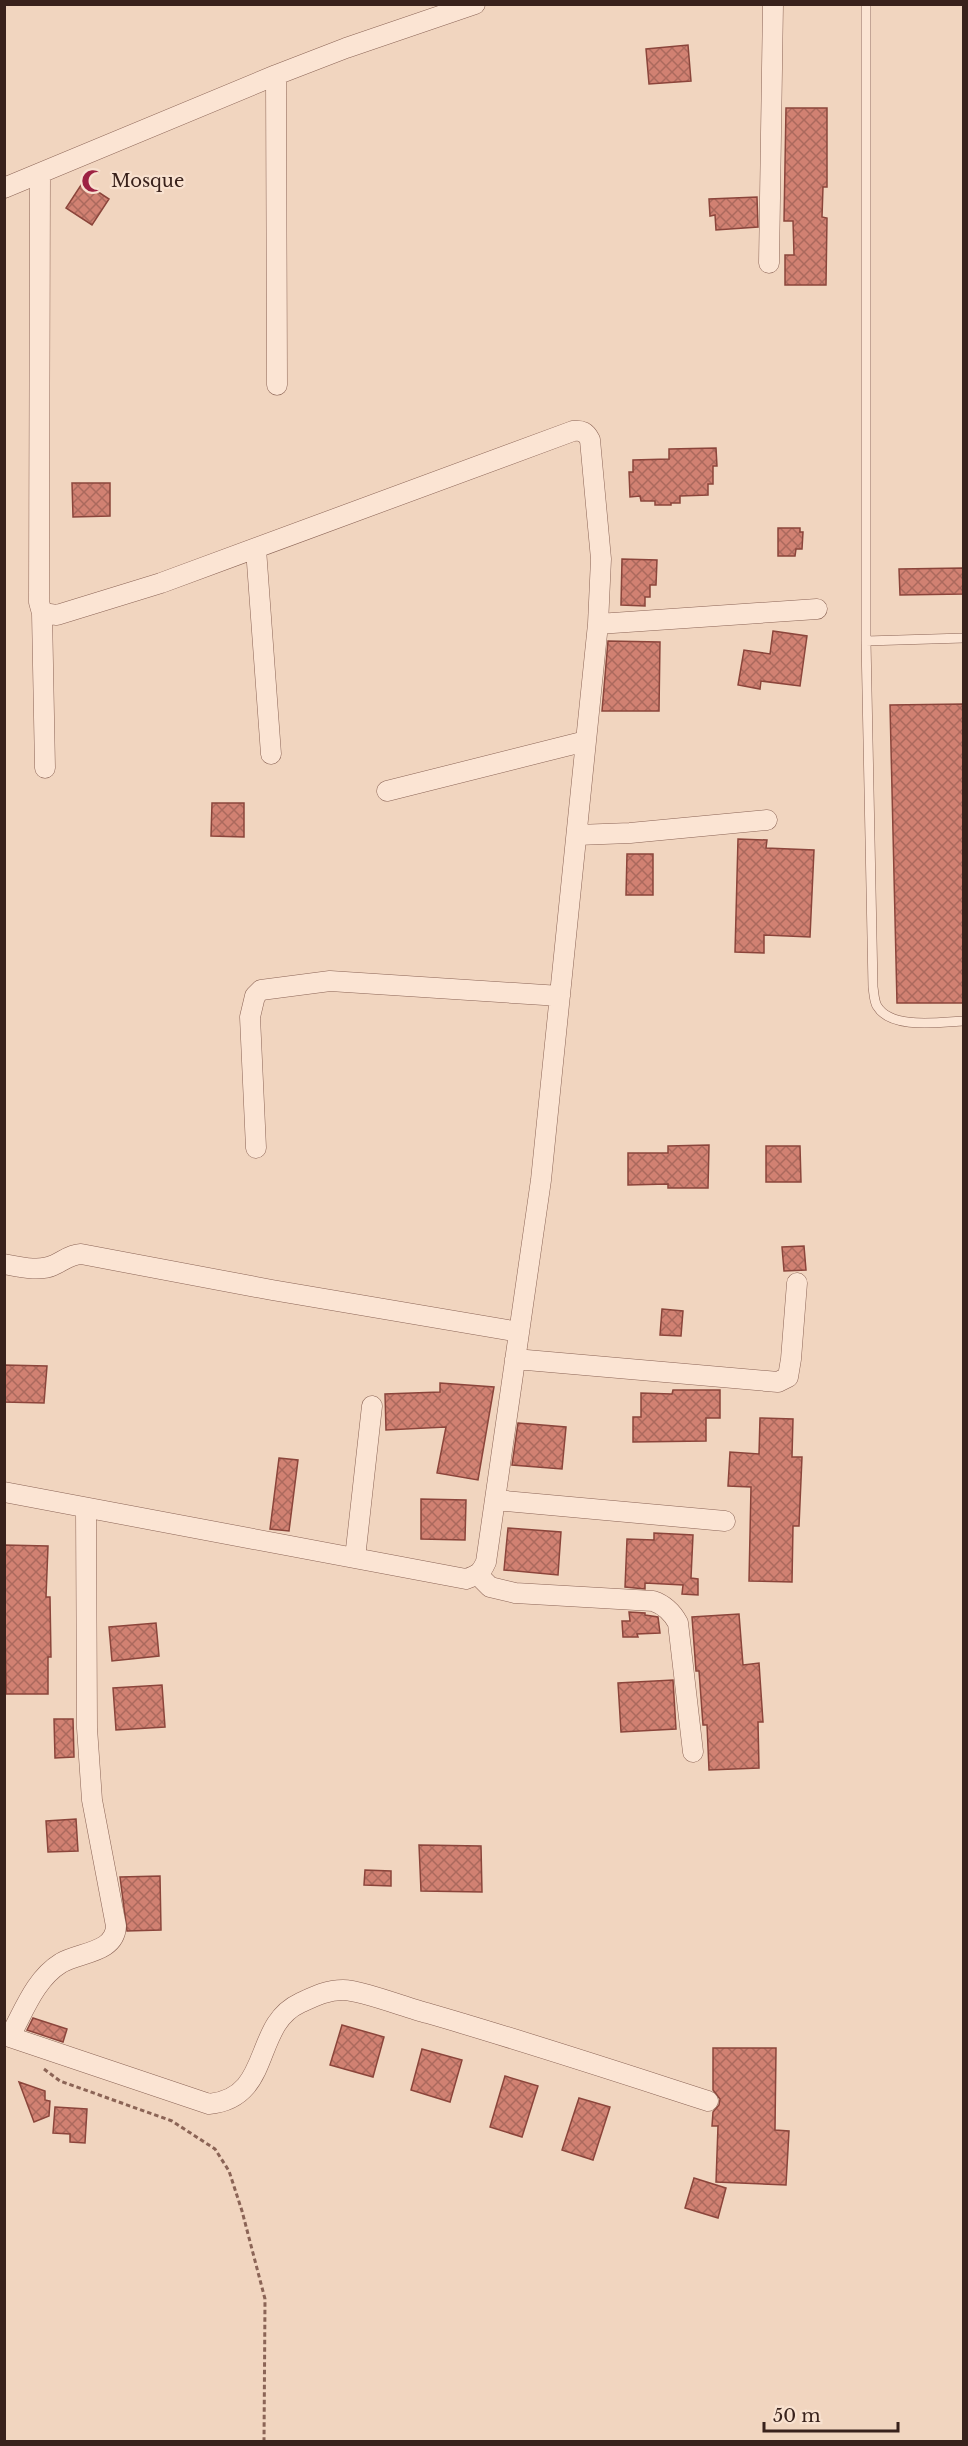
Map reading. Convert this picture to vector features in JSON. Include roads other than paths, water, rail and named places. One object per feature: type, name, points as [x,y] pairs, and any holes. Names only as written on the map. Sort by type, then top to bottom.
[{"type":"street","points":[[4,188],[276,75],[346,48],[475,4]]},
{"type":"street","points":[[769,263],[773,4]]},
{"type":"street","points":[[276,75],[277,385]]},
{"type":"street","points":[[40,173],[39,602],[42,613],[45,768]]},
{"type":"street","points":[[4,1492],[466,1579],[478,1575],[486,1562],[541,1180],[598,624],[601,559],[590,440],[587,434],[579,430],[161,583],[57,615],[42,613]]},
{"type":"street","points":[[256,549],[271,754]]},
{"type":"street","points":[[598,624],[817,609]]},
{"type":"street","points":[[387,791],[586,741]]},
{"type":"street","points":[[577,836],[767,820]]},
{"type":"street","points":[[255,1148],[249,1017],[255,996],[261,990],[330,981],[560,996]]},
{"type":"street","points":[[4,1264],[44,1268],[56,1265],[69,1255],[81,1254],[272,1290],[519,1332]]},
{"type":"street","points":[[515,1359],[778,1382],[788,1377],[796,1283]]},
{"type":"street","points":[[355,1558],[372,1406]]},
{"type":"street","points":[[495,1500],[725,1521]]},
{"type":"street","points":[[86,1508],[87,1728],[91,1790],[116,1934],[105,1946],[69,1959],[57,1966],[34,1990],[7,2035],[209,2104],[225,2102],[242,2092],[257,2069],[272,2032],[291,2007],[323,1992],[346,1990],[470,2026],[708,2101]]},
{"type":"street","points":[[478,1575],[490,1587],[515,1593],[653,1601],[662,1604],[673,1613],[678,1623],[693,1752]]},
{"type":"lane","points":[[866,4],[866,641],[873,987],[876,1006],[889,1019],[912,1022],[963,1022]]},
{"type":"lane","points":[[866,641],[963,638]]},
{"type":"place","name":"Mosque","points":[[93,181]]}]
